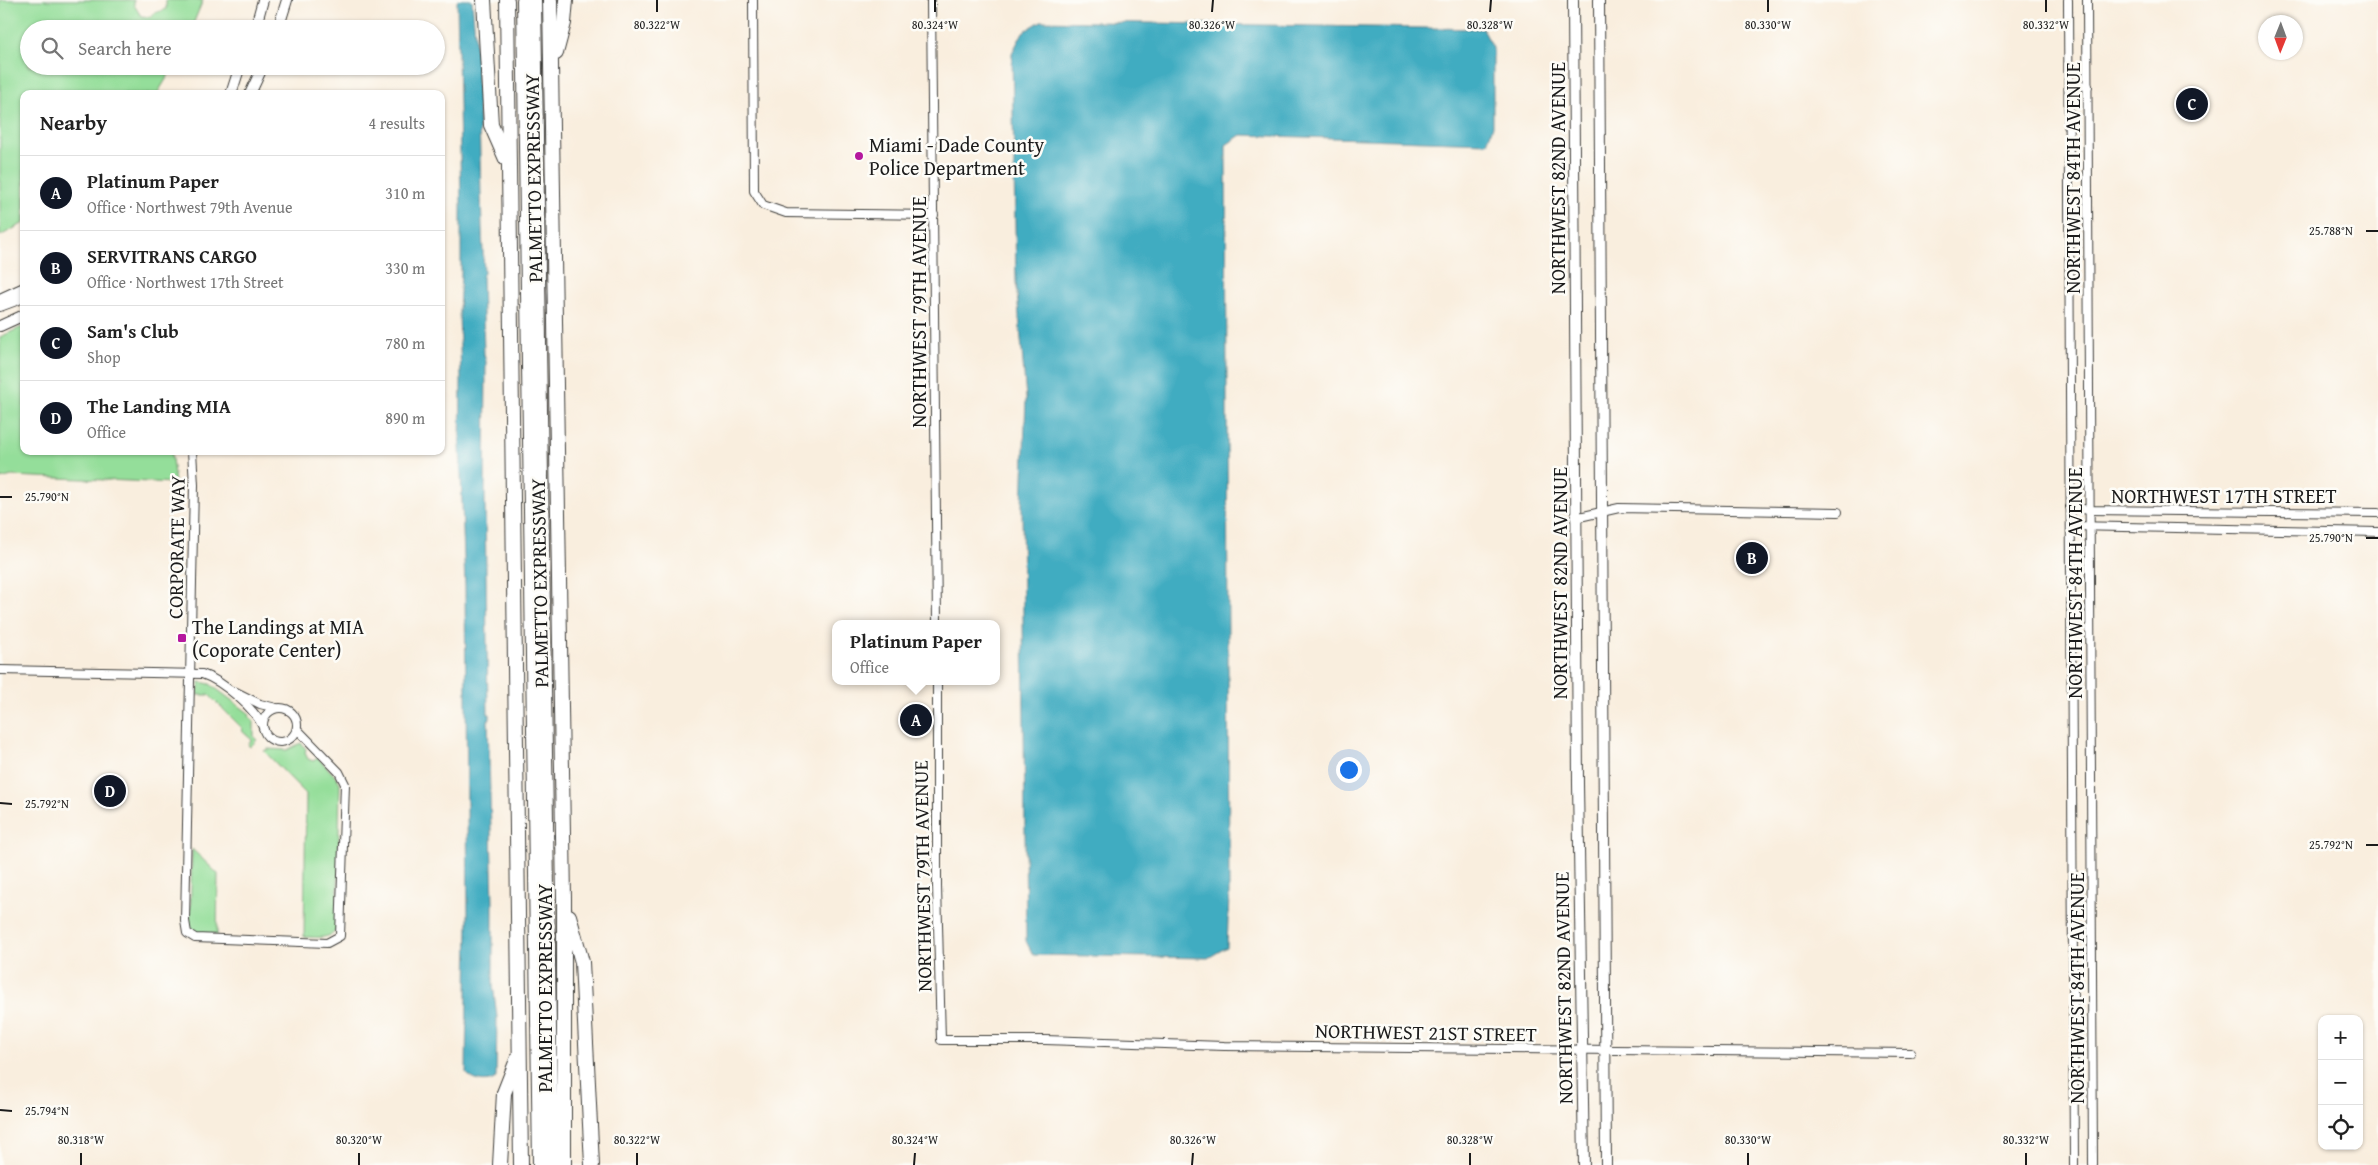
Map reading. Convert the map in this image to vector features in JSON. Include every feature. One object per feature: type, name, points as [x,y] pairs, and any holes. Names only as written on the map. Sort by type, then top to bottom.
[{"type":"highway","points":[[484,0],[491,125],[509,166]]},
{"type":"highway","name":"PALMETTO EXPRESSWAY","points":[[507,0],[521,1165]]},
{"type":"highway","points":[[524,0],[540,1165]]},
{"type":"highway","points":[[534,0],[550,1165]]},
{"type":"highway","name":"PALMETTO EXPRESSWAY","points":[[550,0],[564,899],[564,1165]]},
{"type":"highway","points":[[552,68],[564,23],[566,0]]},
{"type":"highway","points":[[564,899],[582,962],[592,1165]]},
{"type":"highway","points":[[500,1165],[504,1093],[519,1052]]},
{"type":"street","points":[[257,20],[263,0]]},
{"type":"street","points":[[281,20],[287,0]]},
{"type":"street","points":[[753,0],[754,191],[763,205],[786,212],[934,215]]},
{"type":"street","name":"NORTHWEST 79TH AVENUE","points":[[932,0],[937,620]]},
{"type":"street","name":"NORTHWEST 82ND AVENUE","points":[[1573,0],[1575,518],[1584,1165]]},
{"type":"street","name":"NORTHWEST 82ND AVENUE","points":[[1599,0],[1606,1165]]},
{"type":"street","name":"NORTHWEST 84TH AVENUE","points":[[2068,0],[2074,1165]]},
{"type":"street","name":"NORTHWEST 84TH AVENUE","points":[[2087,0],[2093,1165]]},
{"type":"street","points":[[226,90],[235,75]]},
{"type":"street","points":[[232,90],[237,75]]},
{"type":"street","points":[[252,90],[259,75]]},
{"type":"street","points":[[2069,85],[2088,86]]},
{"type":"street","points":[[0,299],[20,290]]},
{"type":"street","points":[[0,306],[20,298]]},
{"type":"street","points":[[0,326],[20,317]]},
{"type":"street","name":"CORPORATE WAY","points":[[192,455],[194,485],[184,921],[187,933],[195,938],[326,943],[333,942],[340,936],[345,784],[339,772],[297,729]]},
{"type":"street","name":"NORTHWEST 17TH STREET","points":[[2070,507],[2089,510],[2378,513]]},
{"type":"street","points":[[1575,518],[1619,508],[1838,512]]},
{"type":"street","name":"NORTHWEST 17TH STREET","points":[[2071,526],[2378,532]]},
{"type":"street","points":[[0,670],[189,673],[211,677],[225,687],[258,718],[268,737],[278,742],[290,739],[297,729],[297,722],[292,712],[287,709],[260,704],[225,687]]},
{"type":"street","name":"NORTHWEST 79TH AVENUE","points":[[937,685],[937,886],[941,1040]]},
{"type":"street","points":[[264,730],[265,716],[276,708]]},
{"type":"street","name":"NORTHWEST 21ST STREET","points":[[941,1040],[1215,1046],[1911,1053]]},
{"type":"green space","points":[[0,0],[134,0],[134,5],[141,16],[152,17],[152,14],[166,9],[166,0],[203,0],[195,20],[20,20],[20,75],[169,75],[159,90],[20,90],[20,225],[0,236]]},
{"type":"green space","points":[[20,328],[20,455],[172,455],[175,483],[12,476],[0,479],[0,337]]},
{"type":"green space","points":[[200,682],[210,684],[250,714],[249,716],[254,722],[254,737],[257,740],[250,747],[248,745],[252,740],[209,695],[197,695]]},
{"type":"green space","points":[[301,743],[306,749],[305,753],[308,759],[313,761],[318,758],[340,783],[337,929],[331,935],[322,937],[304,937],[306,794],[264,751],[268,749],[287,750]]},
{"type":"green space","points":[[192,849],[218,874],[217,936],[195,932],[190,925]]},
{"type":"water","points":[[457,0],[472,0],[477,68],[484,273],[482,276],[484,355],[486,361],[485,503],[488,714],[490,714],[490,719],[488,720],[493,903],[493,984],[497,1017],[496,1078],[484,1082],[472,1078],[466,1073],[468,918],[465,587],[460,446],[459,312],[461,205]]},
{"type":"water","points":[[1041,21],[1483,29],[1493,48],[1493,126],[1487,143],[1241,135],[1226,145],[1229,895],[1227,947],[1208,958],[1033,955],[1026,941],[1022,505],[1026,398],[1016,281],[1012,53],[1023,32]]},
{"type":"place","name":"Sam's Club","points":[[2192,104]]},
{"type":"place","name":"Miami - Dade County Police Department","points":[[859,156]]},
{"type":"place","name":"SERVITRANS CARGO","points":[[1752,558]]},
{"type":"place","name":"The Landings at MIA (Coporate Center)","points":[[182,638]]},
{"type":"place","name":"Platinum Paper","points":[[916,720]]},
{"type":"place","name":"The Landing MIA","points":[[110,791]]}]
